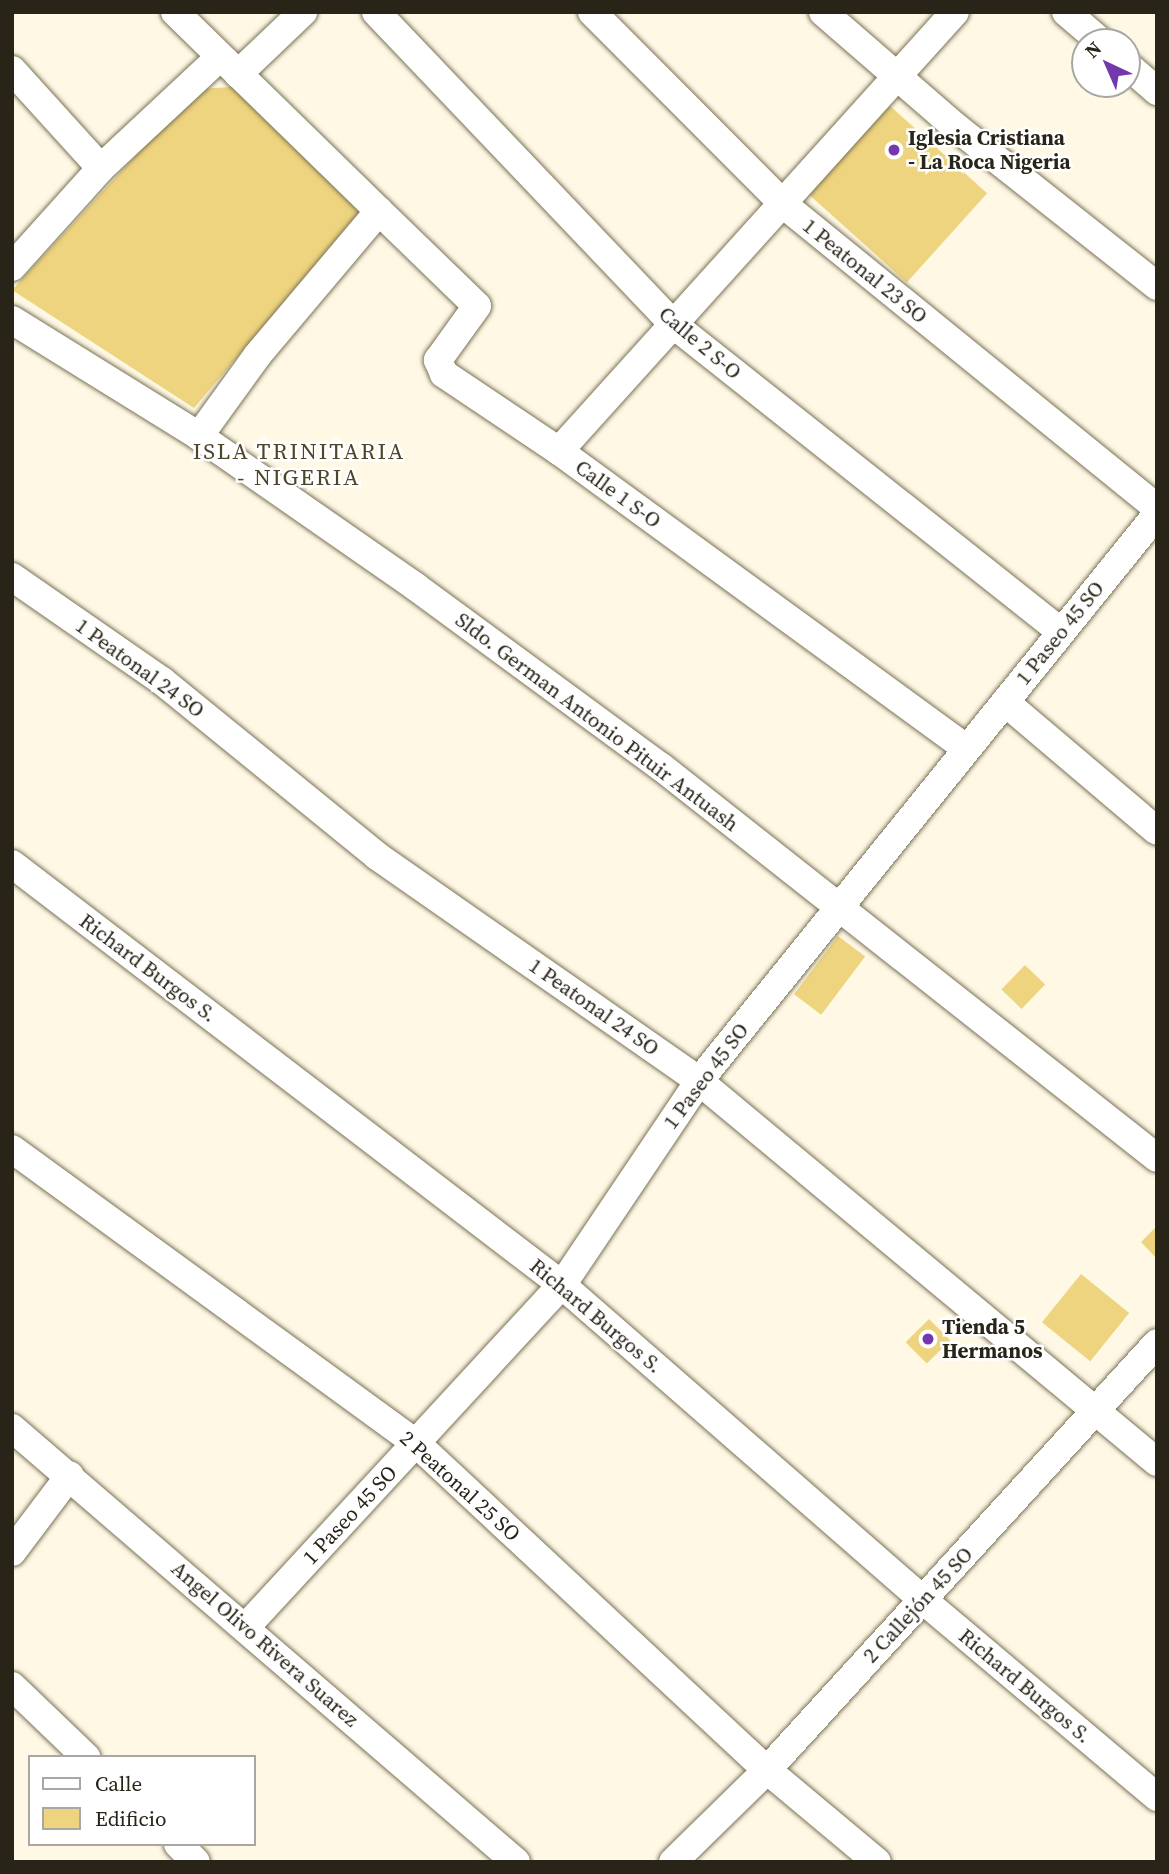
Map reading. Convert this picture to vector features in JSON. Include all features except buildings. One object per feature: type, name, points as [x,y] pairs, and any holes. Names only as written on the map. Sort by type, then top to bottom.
[{"type":"street","points":[[175,12],[379,211],[257,356],[199,436]]},
{"type":"street","points":[[12,267],[101,168],[229,65],[303,12]]},
{"type":"street","name":"Calle 2 S-O","points":[[376,12],[674,325],[1061,632]]},
{"type":"street","name":"1 Peatonal 23 SO","points":[[592,12],[783,204],[1157,508]]},
{"type":"street","points":[[823,12],[1157,286]]},
{"type":"street","points":[[559,451],[955,12]]},
{"type":"street","points":[[1066,12],[1085,28]]},
{"type":"street","points":[[12,70],[101,168]]},
{"type":"street","points":[[1141,77],[1157,91]]},
{"type":"street","name":"Calle 1 S-O","points":[[379,211],[477,306],[438,360],[438,367],[559,451],[967,749]]},
{"type":"street","name":"Sldo. German Antonio Pituir Antuash","points":[[12,320],[199,436],[472,628],[660,766],[1157,1158]]},
{"type":"street","name":"1 Paseo 45 SO","points":[[246,1628],[562,1285],[699,1080],[1157,514]]},
{"type":"street","name":"1 Peatonal 24 SO","points":[[12,577],[162,681],[377,856],[699,1080],[1099,1410],[1157,1462]]},
{"type":"street","points":[[1004,702],[1157,831]]},
{"type":"street","name":"Richard Burgos S.","points":[[12,864],[562,1285],[923,1600],[1157,1797]]},
{"type":"street","name":"2 Peatonal 25 SO","points":[[12,1149],[417,1444],[767,1770],[877,1862]]},
{"type":"street","name":"2 Callejón 45 SO","points":[[673,1862],[767,1770],[1099,1410],[1157,1343]]},
{"type":"street","name":"Angel Olivo Rivera Suarez","points":[[12,1428],[516,1862]]},
{"type":"street","points":[[12,1552],[69,1475]]},
{"type":"street","points":[[12,1686],[84,1755]]},
{"type":"street","points":[[180,1846],[196,1862]]},
{"type":"place","name":"Iglesia Cristiana - La Roca Nigeria","points":[[894,150]]},
{"type":"place","name":"Tienda 5 Hermanos","points":[[928,1339]]},
{"type":"district","name":"ISLA TRINITARIA - NIGERIA","points":[[299,464]]}]
